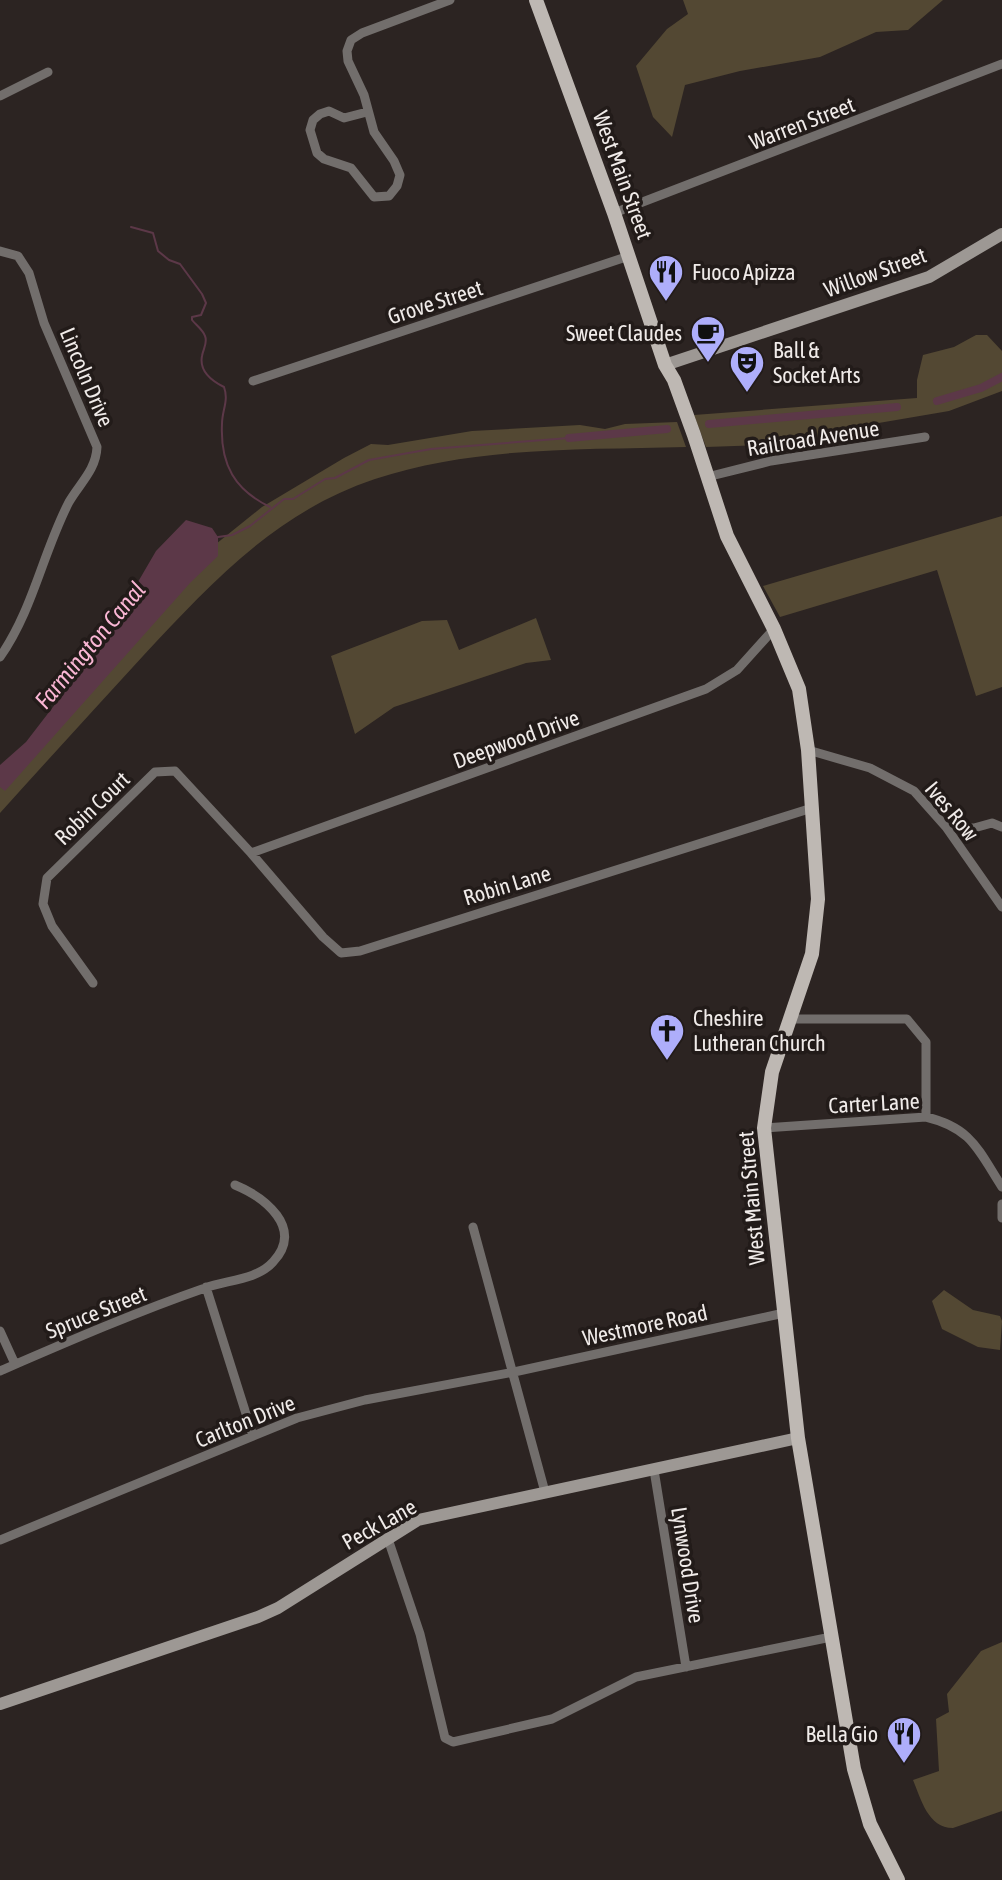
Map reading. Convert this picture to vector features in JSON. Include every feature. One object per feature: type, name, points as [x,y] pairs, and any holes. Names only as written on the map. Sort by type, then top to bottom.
[{"type":"main road","name":"West Main Street","points":[[536,0],[629,256],[685,438],[707,477],[727,536],[774,629],[799,689],[808,750],[818,899],[812,954],[772,1072],[764,1128],[798,1438],[854,1769],[870,1824],[898,1880]]},
{"type":"street","points":[[367,112],[344,118],[329,111],[320,114],[313,120],[310,130],[313,145],[324,159],[351,168],[374,197],[389,196],[397,186],[400,175],[374,132],[347,51],[351,40],[362,33],[450,0]]},
{"type":"street","name":"Warren Street","points":[[614,213],[1002,64]]},
{"type":"street","points":[[0,96],[48,72]]},
{"type":"street","name":"Willow Street","points":[[665,365],[929,277],[1002,234]]},
{"type":"street","name":"Lincoln Drive","points":[[0,251],[18,256],[29,273],[44,323],[97,447],[96,462],[69,502],[26,609],[0,657]]},
{"type":"street","name":"Grove Street","points":[[253,381],[629,256]]},
{"type":"street","name":"Railroad Avenue","points":[[707,477],[771,461],[925,437]]},
{"type":"street","name":"Deepwood Drive","points":[[251,853],[706,689],[737,670],[774,629]]},
{"type":"street","name":"Ives Row","points":[[808,750],[870,768],[914,791],[946,827],[1002,907]]},
{"type":"street","name":"Robin Court","points":[[93,983],[52,926],[43,904],[47,878],[155,772],[175,771],[251,853]]},
{"type":"street","name":"Robin Lane","points":[[251,853],[323,937],[341,953],[360,951],[812,808]]},
{"type":"street","points":[[946,827],[974,828],[992,823],[1002,827]]},
{"type":"street","points":[[791,1019],[907,1019],[926,1042],[926,1117]]},
{"type":"street","name":"Carter Lane","points":[[764,1128],[926,1117],[947,1122],[969,1136],[1002,1187]]},
{"type":"street","name":"Spruce Street","points":[[0,1371],[206,1287],[259,1273],[274,1262],[283,1246],[284,1228],[274,1209],[256,1194],[235,1185]]},
{"type":"street","points":[[1002,1204],[1002,1218]]},
{"type":"street","points":[[473,1227],[545,1492]]},
{"type":"street","points":[[206,1287],[253,1436]]},
{"type":"street","name":"Westmore Road","points":[[514,1372],[784,1313]]},
{"type":"street","points":[[0,1331],[15,1364]]},
{"type":"street","name":"Carlton Drive","points":[[0,1540],[297,1418],[365,1400],[514,1372]]},
{"type":"street","name":"Peck Lane","points":[[0,1704],[258,1617],[278,1608],[418,1520],[798,1438]]},
{"type":"street","name":"Lynwood Drive","points":[[654,1470],[686,1667]]},
{"type":"street","points":[[388,1539],[420,1634],[445,1738],[453,1742],[552,1719],[636,1677],[831,1637]]},
{"type":"shaded area","points":[[683,0],[943,0],[908,30],[876,32],[820,57],[740,71],[685,85],[672,137],[653,117],[636,66],[667,29],[688,14]]},
{"type":"shaded area","points":[[976,335],[987,335],[1002,351],[1002,391],[949,411],[861,426],[852,442],[706,447],[694,415],[917,398],[917,380],[923,355],[954,347]]},
{"type":"shaded area","points":[[677,422],[686,447],[529,452],[451,460],[375,479],[307,510],[247,552],[194,602],[0,813],[0,777],[206,552],[262,507],[344,458],[371,444],[388,445],[472,431],[580,425],[605,429],[625,424]]},
{"type":"shaded area","points":[[1002,516],[1002,687],[976,696],[937,570],[780,617],[763,586]]},
{"type":"shaded area","points":[[186,520],[212,528],[218,537],[218,556],[190,583],[5,791],[0,787],[0,765],[26,742],[103,642],[156,551]]},
{"type":"shaded area","points":[[536,618],[551,660],[526,663],[394,707],[355,734],[331,656],[422,621],[447,620],[459,650]]},
{"type":"shaded area","points":[[944,1290],[973,1310],[1000,1316],[1000,1350],[978,1347],[942,1329],[932,1301]]},
{"type":"shaded area","points":[[1002,1642],[1002,1811],[953,1828],[944,1827],[931,1818],[913,1780],[939,1771],[936,1719],[949,1712],[947,1694],[981,1651]]},
{"type":"waterway","points":[[131,227],[153,233],[158,251],[180,264],[202,294],[206,303],[201,315],[192,317],[192,320],[206,339],[202,361],[204,371],[224,387],[226,401],[222,439],[227,464],[247,493],[270,507]]},
{"type":"waterway","name":"Farmington Canal","points":[[937,401],[981,388],[1002,377]]},
{"type":"waterway","name":"Farmington Canal","points":[[709,424],[897,407]]},
{"type":"waterway","name":"Farmington Canal","points":[[569,438],[667,429]]},
{"type":"waterway","points":[[218,537],[232,535],[250,526],[284,499],[293,499],[325,479],[335,478],[369,460],[431,449],[569,438]]},
{"type":"place","name":"Fuoco Apizza","points":[[666,303]]},
{"type":"place","name":"Sweet Claudes","points":[[708,364]]},
{"type":"place","name":"Ball & Socket Arts","points":[[747,394]]},
{"type":"place","name":"Cheshire Lutheran Church","points":[[667,1062]]},
{"type":"place","name":"Bella Gio","points":[[904,1765]]}]
